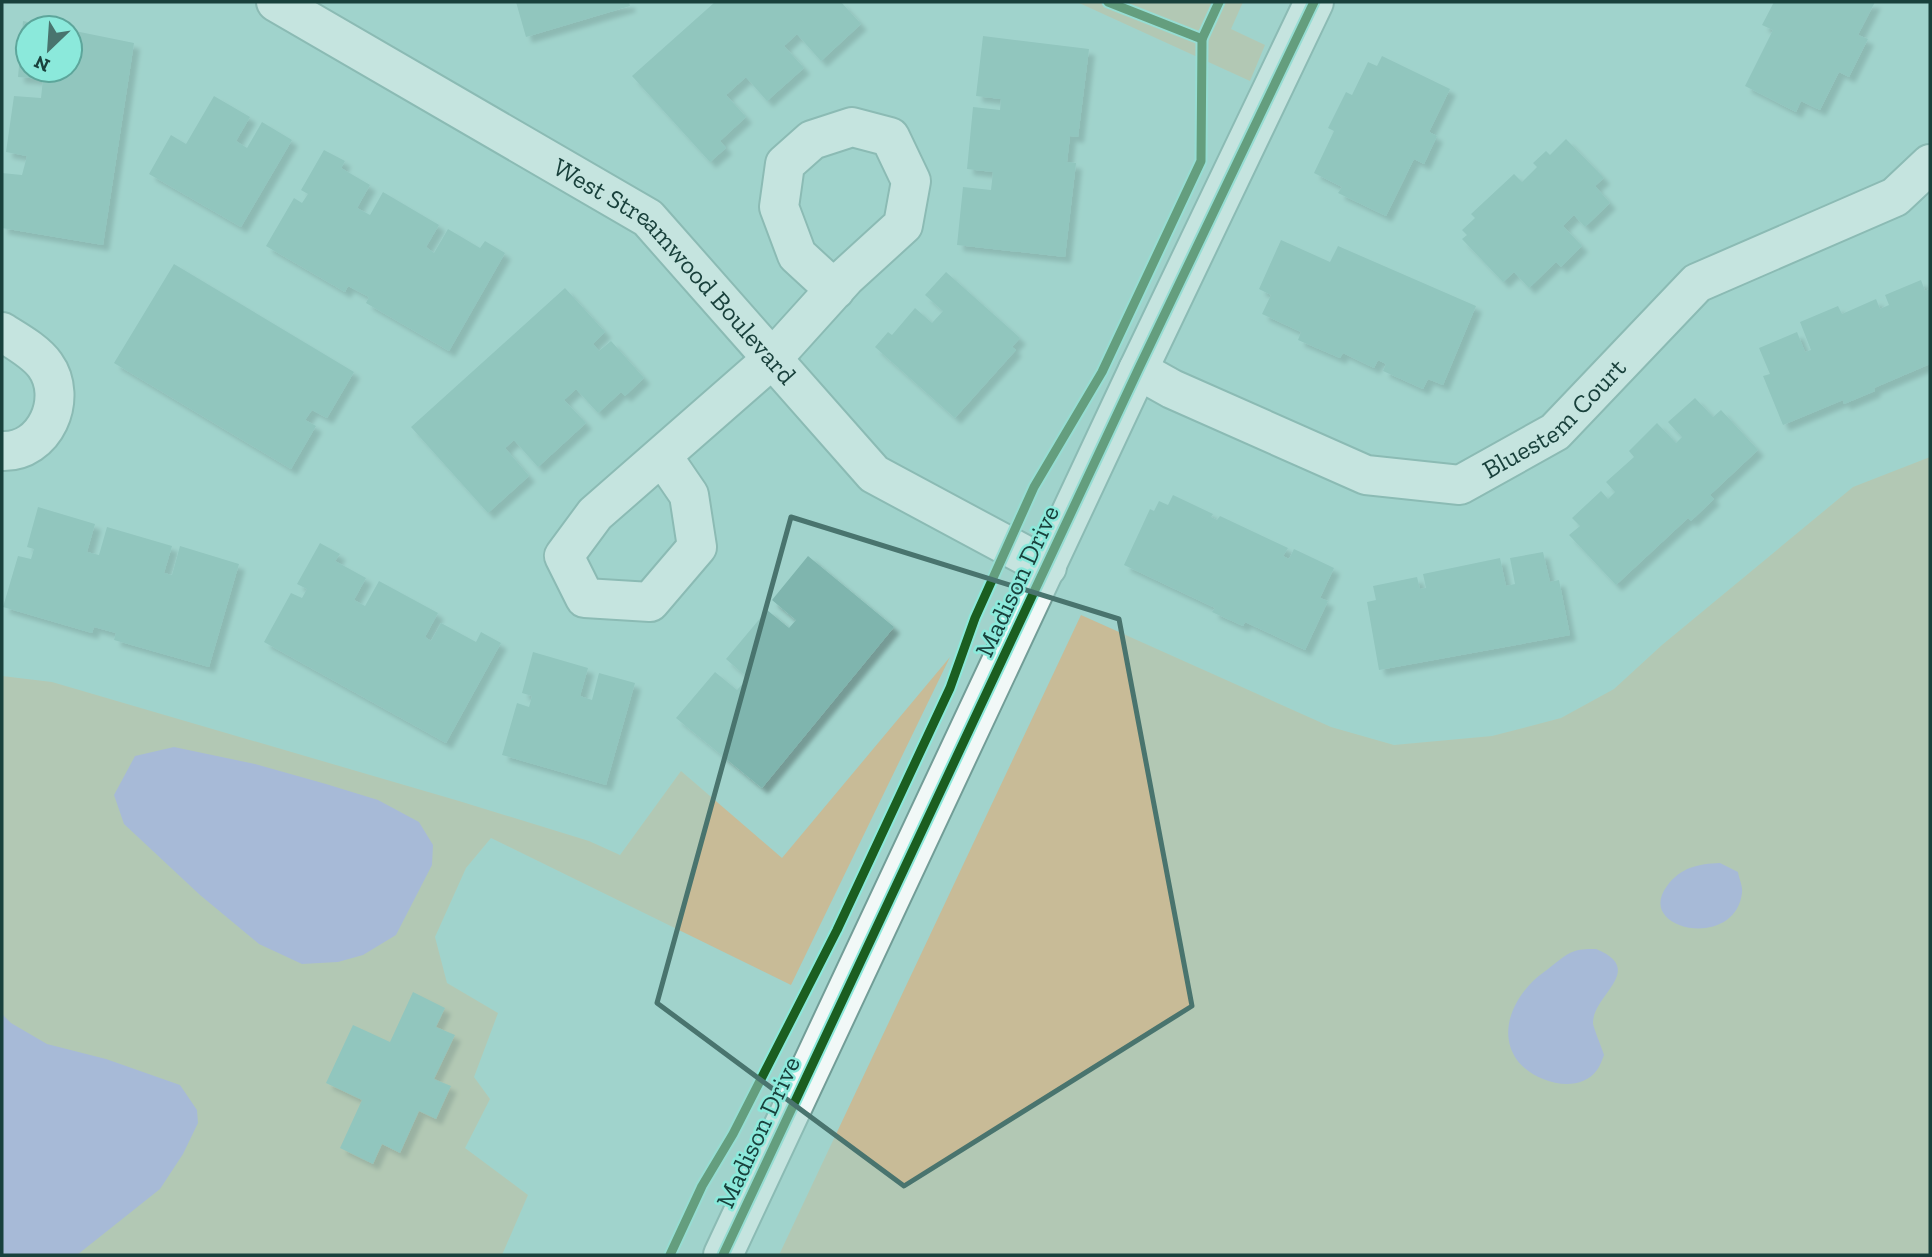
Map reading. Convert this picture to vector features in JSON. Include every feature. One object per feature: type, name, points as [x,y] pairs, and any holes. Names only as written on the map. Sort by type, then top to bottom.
[{"type":"street","name":"West Streamwood Boulevard","points":[[276,2],[648,218],[874,474],[1047,567]]},
{"type":"street","name":"Madison Drive","points":[[723,1255],[1138,370],[1314,2]]},
{"type":"street","name":"Bluestem Court","points":[[1138,370],[1172,389],[1366,475],[1460,485],[1555,432],[1696,283],[1895,197],[1930,164]]},
{"type":"street","points":[[663,457],[771,360],[835,290]]},
{"type":"street","points":[[2,332],[44,363],[52,378],[55,405],[50,419],[34,442],[15,450],[2,451]]},
{"type":"highlighted area","points":[[791,517],[1119,619],[1192,1006],[904,1186],[657,1003]]},
{"type":"shaded area","points":[[1077,2],[1243,2],[1231,29],[1265,45],[1250,81]]},
{"type":"shaded area","points":[[1930,457],[1930,1255],[779,1255],[1081,615],[1331,727],[1394,745],[1492,736],[1561,718],[1614,689],[1662,645],[1853,487]]},
{"type":"shaded area","points":[[950,657],[791,985],[491,838],[466,868],[435,937],[447,983],[498,1013],[474,1077],[490,1099],[465,1148],[528,1195],[502,1255],[2,1255],[2,676],[52,682],[459,801],[589,841],[620,855],[681,771],[782,858]]},
{"type":"shaded area","points":[[174,747],[255,764],[326,784],[378,800],[419,822],[433,845],[432,865],[396,935],[363,955],[338,962],[302,964],[259,944],[200,895],[124,824],[114,795],[135,756]]},
{"type":"shaded area","points":[[1720,863],[1738,872],[1742,888],[1735,911],[1723,923],[1706,928],[1690,928],[1674,923],[1664,914],[1660,901],[1672,880],[1690,868]]},
{"type":"shaded area","points":[[1596,949],[1611,957],[1617,965],[1614,983],[1595,1012],[1593,1023],[1604,1055],[1602,1061],[1589,1078],[1579,1082],[1568,1084],[1544,1080],[1524,1068],[1511,1048],[1508,1036],[1512,1011],[1534,980],[1563,957],[1577,950]]},
{"type":"shaded area","points":[[2,1014],[11,1023],[47,1044],[106,1059],[180,1085],[197,1110],[198,1123],[183,1154],[160,1189],[77,1255],[2,1255]]},
{"type":"building","points":[[516,2],[629,2],[630,6],[526,37]]},
{"type":"building","points":[[715,2],[841,2],[861,24],[821,61],[797,34],[784,46],[804,68],[767,101],[746,77],[726,95],[746,117],[720,141],[726,148],[710,162],[632,76]]},
{"type":"building","points":[[1774,2],[1875,2],[1858,35],[1868,39],[1849,77],[1839,72],[1820,110],[1801,101],[1796,112],[1745,86],[1773,30],[1762,25]]},
{"type":"building","points":[[84,33],[134,43],[103,245],[2,228],[2,173],[22,175],[27,156],[6,152],[14,96],[41,98],[42,84],[84,84]]},
{"type":"building","points":[[983,36],[1089,49],[1078,137],[1070,136],[1067,162],[1076,163],[1065,257],[957,245],[963,187],[991,190],[993,172],[967,169],[973,107],[1000,110],[1001,99],[976,96]]},
{"type":"building","points":[[1382,56],[1450,89],[1429,132],[1437,136],[1424,164],[1414,159],[1386,216],[1338,193],[1342,187],[1314,173],[1334,131],[1328,128],[1346,92],[1352,95],[1368,62],[1377,66]]},
{"type":"building","points":[[214,96],[250,117],[236,141],[247,148],[262,122],[292,140],[241,227],[149,174],[171,135],[186,144]]},
{"type":"building","points":[[1566,139],[1604,178],[1595,186],[1610,203],[1585,227],[1574,215],[1563,226],[1582,246],[1561,267],[1556,262],[1529,288],[1514,272],[1503,282],[1462,239],[1467,235],[1462,230],[1475,218],[1471,214],[1514,174],[1522,182],[1537,167],[1533,163],[1546,151],[1550,155]]},
{"type":"building","points":[[324,150],[345,161],[341,168],[370,185],[357,208],[370,215],[383,192],[439,225],[426,247],[434,253],[448,229],[480,248],[485,241],[505,253],[449,351],[366,303],[369,297],[348,286],[345,292],[266,246],[294,198],[302,203],[308,194],[301,190]]},
{"type":"building","points":[[1281,240],[1330,262],[1338,246],[1476,306],[1443,385],[1428,379],[1423,389],[1383,371],[1386,364],[1378,360],[1374,368],[1343,353],[1340,358],[1298,340],[1301,332],[1262,314],[1271,295],[1259,289]]},
{"type":"building","points":[[174,264],[354,372],[327,418],[312,410],[305,420],[316,426],[291,469],[114,363]]},
{"type":"building","points":[[946,272],[1020,338],[1012,347],[1016,350],[955,418],[875,347],[888,332],[892,335],[915,308],[932,323],[943,311],[925,295]]},
{"type":"building","points":[[1921,280],[1925,291],[1930,289],[1930,364],[1844,404],[1843,400],[1783,425],[1763,376],[1770,374],[1759,348],[1797,332],[1805,352],[1811,350],[1800,322],[1838,306],[1842,314],[1876,299],[1880,309],[1889,305],[1885,295]]},
{"type":"building","points":[[565,288],[605,332],[593,344],[599,351],[611,341],[644,378],[625,396],[621,392],[598,413],[576,389],[564,400],[586,423],[538,467],[514,440],[505,448],[529,476],[488,513],[411,427]]},
{"type":"building","points":[[1695,398],[1713,417],[1721,410],[1758,450],[1710,495],[1714,499],[1691,521],[1688,518],[1616,585],[1569,535],[1580,526],[1572,518],[1601,491],[1608,499],[1615,492],[1606,482],[1634,457],[1629,451],[1657,423],[1676,443],[1682,437],[1668,422]]},
{"type":"building","points":[[1173,495],[1213,514],[1211,517],[1217,520],[1220,516],[1288,548],[1283,556],[1289,559],[1294,549],[1334,568],[1320,598],[1328,601],[1305,650],[1245,622],[1243,626],[1212,612],[1215,608],[1124,565],[1150,509],[1154,511],[1159,501],[1168,505]]},
{"type":"building","points":[[38,507],[95,524],[87,552],[99,555],[107,527],[172,546],[164,573],[172,575],[180,546],[239,564],[209,667],[114,640],[116,633],[94,627],[92,633],[3,607],[18,556],[31,559],[34,549],[27,547]]},
{"type":"building","points":[[320,543],[340,554],[335,561],[366,578],[354,600],[365,606],[379,581],[438,613],[425,637],[431,641],[441,623],[476,642],[481,632],[501,643],[446,743],[264,642],[291,593],[302,598],[307,589],[297,584]]},
{"type":"building","points":[[1543,552],[1550,582],[1559,580],[1570,635],[1379,670],[1367,602],[1376,600],[1373,586],[1417,577],[1420,589],[1426,588],[1423,574],[1500,558],[1506,586],[1515,584],[1510,558]]},
{"type":"building","points":[[808,556],[894,627],[762,788],[676,718],[715,672],[737,690],[748,678],[726,659],[767,610],[789,628],[796,620],[772,600]]},
{"type":"building","points":[[533,652],[588,668],[580,696],[592,700],[599,673],[635,683],[606,785],[502,755],[517,703],[529,707],[532,696],[522,693]]},
{"type":"building","points":[[413,992],[445,1008],[436,1027],[455,1035],[434,1079],[451,1086],[436,1119],[419,1111],[400,1153],[382,1144],[373,1164],[340,1148],[362,1100],[326,1083],[353,1025],[390,1042]]},
{"type":"cycle path","points":[[1108,2],[1202,39]]},
{"type":"cycle path","points":[[670,1255],[702,1186],[733,1134],[837,930],[950,688],[975,618],[1034,487],[1102,372],[1201,161],[1202,39],[1219,2]]},
{"type":"cycle path","points":[[723,1255],[1138,370],[1314,2]]}]
